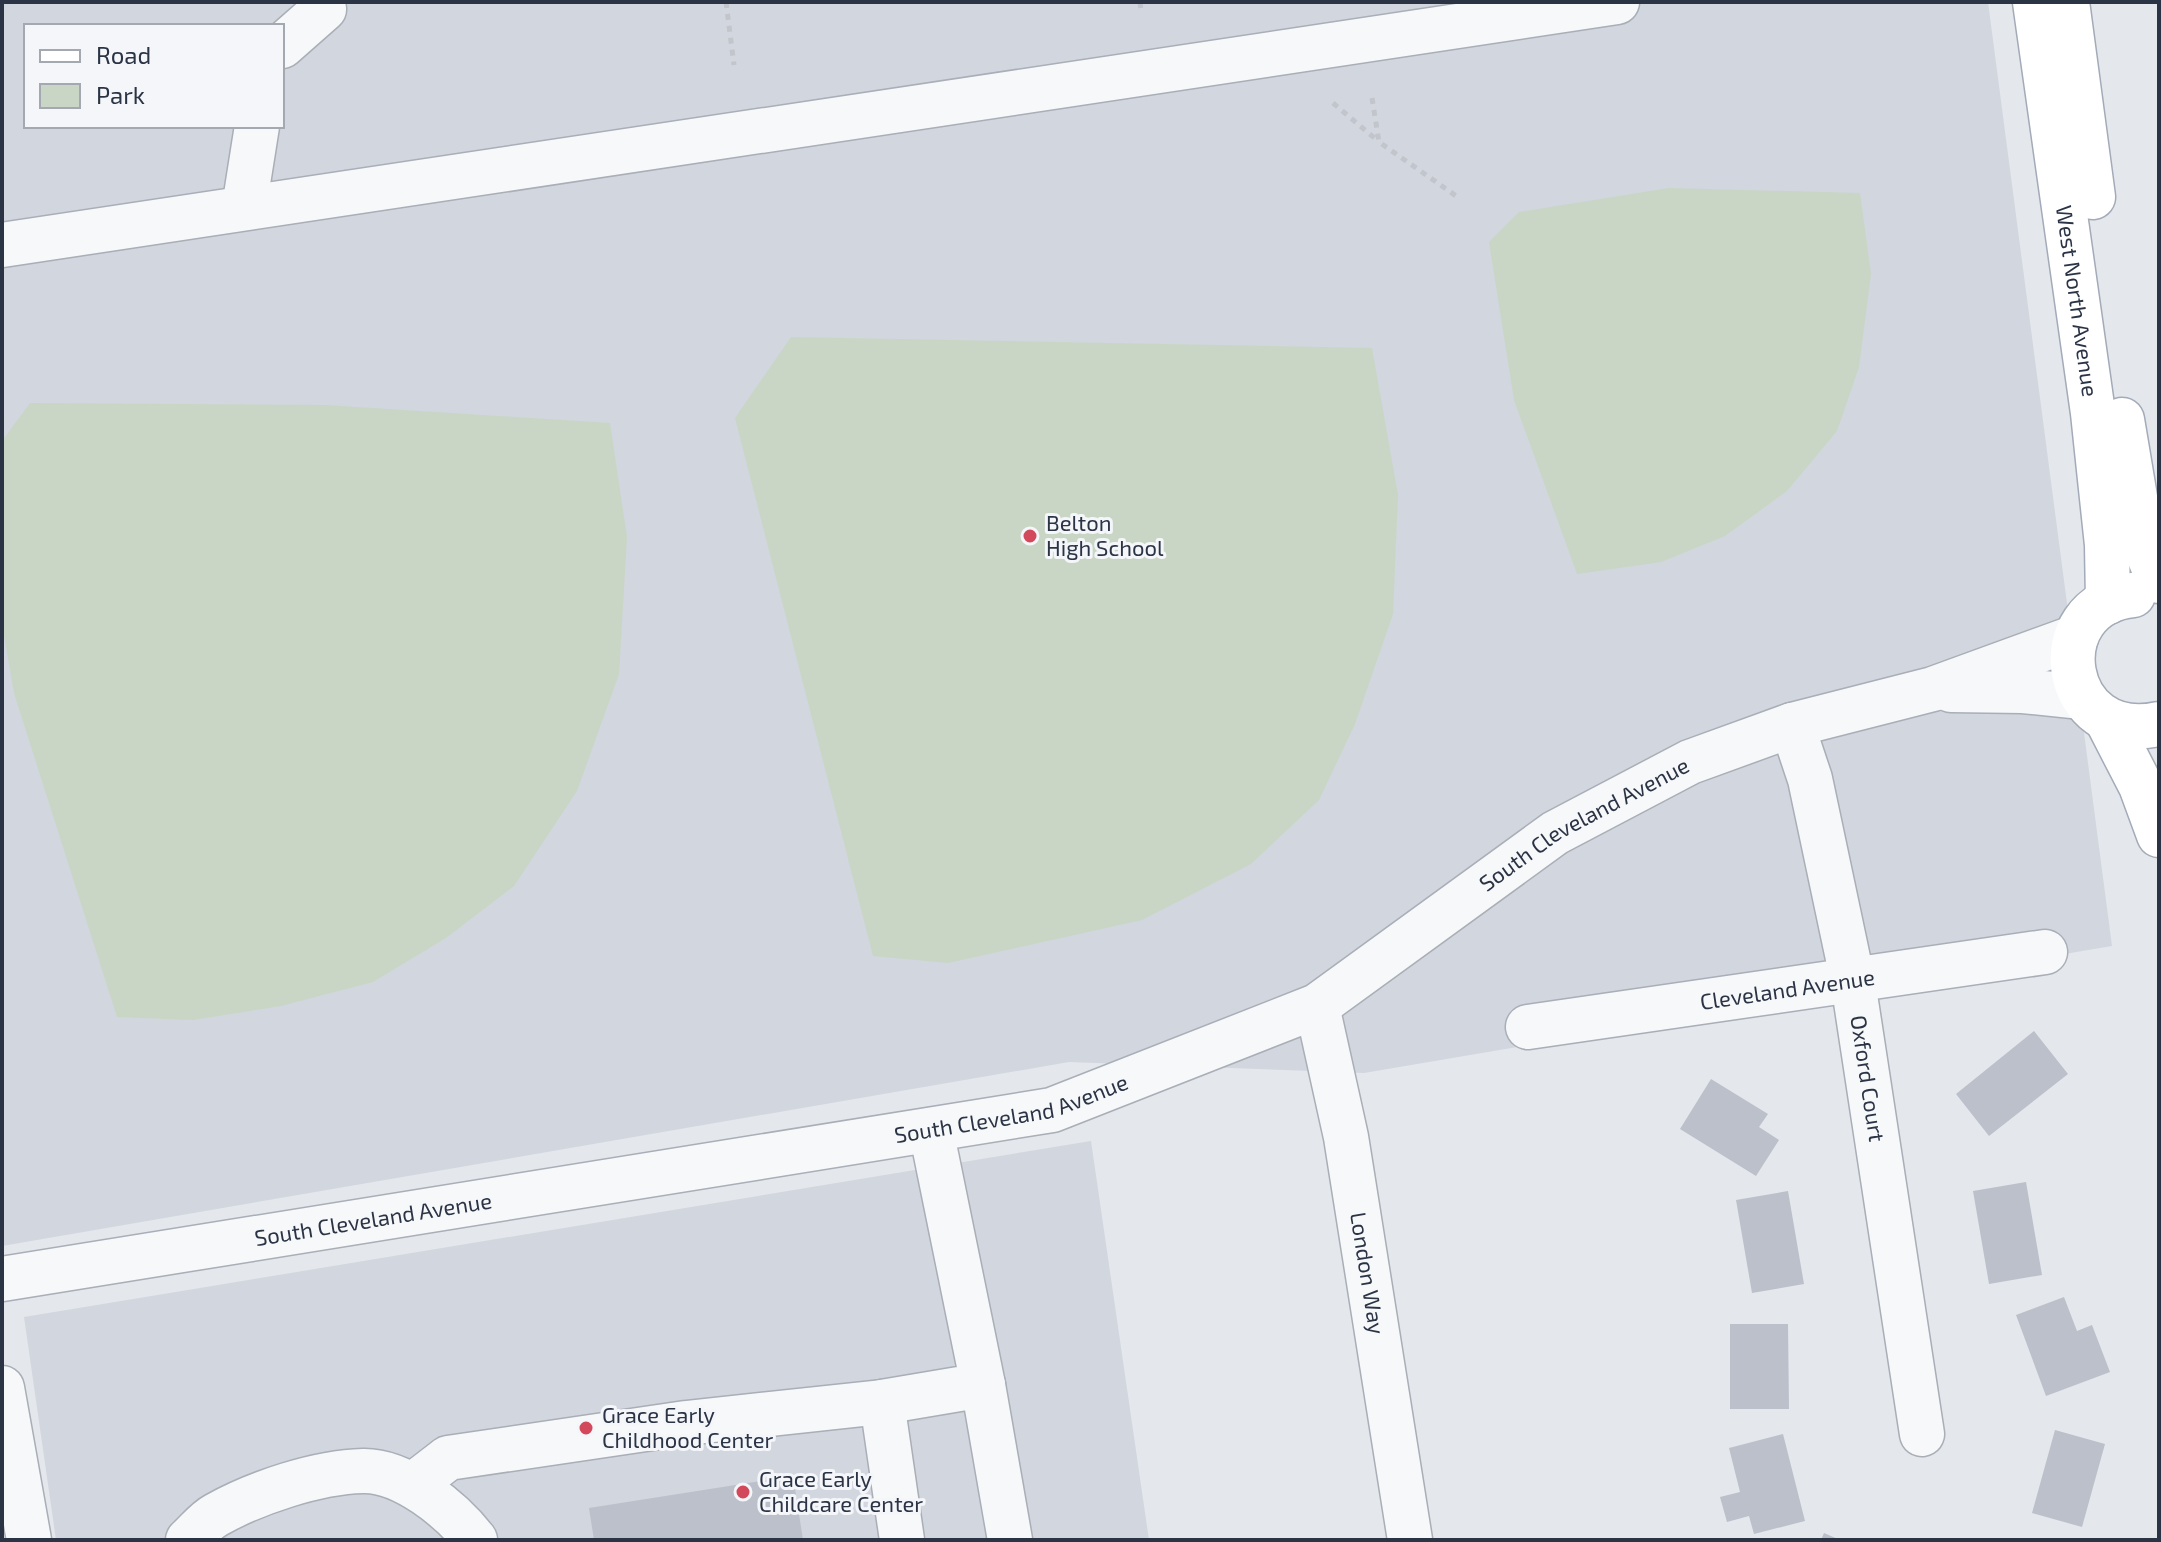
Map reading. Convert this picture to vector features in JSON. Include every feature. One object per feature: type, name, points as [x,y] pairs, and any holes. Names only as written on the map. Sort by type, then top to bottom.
[{"type":"main road","name":"West North Avenue","points":[[2035,2],[2093,413],[2107,545],[2108,602]]},
{"type":"main road","name":"West North Avenue","points":[[2067,2],[2125,443],[2142,539],[2159,581]]},
{"type":"main road","points":[[2159,600],[2139,595],[2108,602],[2094,611],[2076,637],[2072,657],[2074,678],[2141,786],[2159,835]]},
{"type":"main road","points":[[2094,709],[2134,727],[2159,724]]},
{"type":"street","points":[[284,44],[324,9],[323,2]]},
{"type":"street","points":[[2,245],[1430,16],[1617,2]]},
{"type":"street","points":[[244,208],[257,128]]},
{"type":"street","name":"South Cleveland Avenue","points":[[2,1279],[1052,1110],[1317,1006],[1555,833],[1690,762],[1792,725],[1933,689],[2015,656],[2076,637]]},
{"type":"street","name":"South Cleveland Avenue","points":[[1933,689],[2023,691],[2094,709]]},
{"type":"street","name":"Oxford Court","points":[[1792,725],[1810,779],[1853,982],[1922,1434]]},
{"type":"street","name":"Cleveland Avenue","points":[[1528,1027],[2045,952]]},
{"type":"street","name":"London Way","points":[[1317,1006],[1346,1137],[1410,1540]]},
{"type":"street","points":[[931,1130],[983,1385],[1010,1540]]},
{"type":"street","points":[[413,1485],[448,1458],[686,1423],[882,1402],[983,1385]]},
{"type":"street","points":[[2,1388],[29,1540]]},
{"type":"street","points":[[882,1402],[902,1540]]},
{"type":"street","points":[[188,1540],[213,1516],[284,1485],[365,1471],[413,1485],[461,1522],[475,1540]]},
{"type":"path","points":[[726,2],[734,65]]},
{"type":"path","points":[[1140,2],[1141,11]]},
{"type":"path","points":[[1372,98],[1379,142]]},
{"type":"path","points":[[1333,103],[1379,142],[1459,198]]},
{"type":"shaded area","name":"Belton High School","points":[[2,2],[1988,2],[2112,946],[1364,1073],[1069,1062],[2,1246]]},
{"type":"shaded area","name":"Grace Early Childhood Center","points":[[1091,1141],[1149,1540],[56,1540],[24,1317]]},
{"type":"green space","points":[[1669,188],[1860,193],[1871,274],[1859,367],[1837,431],[1787,491],[1725,536],[1661,562],[1577,574],[1514,400],[1489,242],[1519,212]]},
{"type":"green space","points":[[791,337],[1372,348],[1398,495],[1393,614],[1355,724],[1319,800],[1251,864],[1142,920],[948,963],[873,956],[735,418]]},
{"type":"green space","points":[[30,403],[325,405],[610,423],[627,537],[619,674],[577,791],[514,886],[446,938],[373,982],[281,1006],[193,1020],[117,1017],[14,693],[2,624],[2,441]]},
{"type":"building","points":[[2034,1031],[2068,1074],[1989,1136],[1956,1094]]},
{"type":"building","points":[[1711,1079],[1768,1114],[1759,1127],[1779,1140],[1756,1176],[1680,1129]]},
{"type":"building","points":[[2026,1182],[2042,1275],[1989,1284],[1973,1191]]},
{"type":"building","points":[[1788,1191],[1804,1284],[1752,1293],[1736,1200]]},
{"type":"building","points":[[2064,1297],[2077,1331],[2092,1325],[2110,1372],[2046,1396],[2016,1315]]},
{"type":"building","points":[[1730,1324],[1788,1324],[1789,1409],[1730,1409]]},
{"type":"building","points":[[2055,1430],[2105,1444],[2082,1527],[2032,1513]]},
{"type":"building","points":[[1783,1434],[1805,1521],[1754,1534],[1749,1516],[1727,1522],[1720,1497],[1740,1492],[1729,1448]]},
{"type":"building","name":"Grace Early Childcare Center","points":[[793,1476],[803,1540],[594,1540],[589,1508]]},
{"type":"building","points":[[1824,1533],[1840,1540],[1821,1540]]},
{"type":"place","name":"Belton High School","points":[[1030,536]]},
{"type":"place","name":"Grace Early Childhood Center","points":[[586,1428]]},
{"type":"place","name":"Grace Early Childcare Center","points":[[743,1492]]}]
